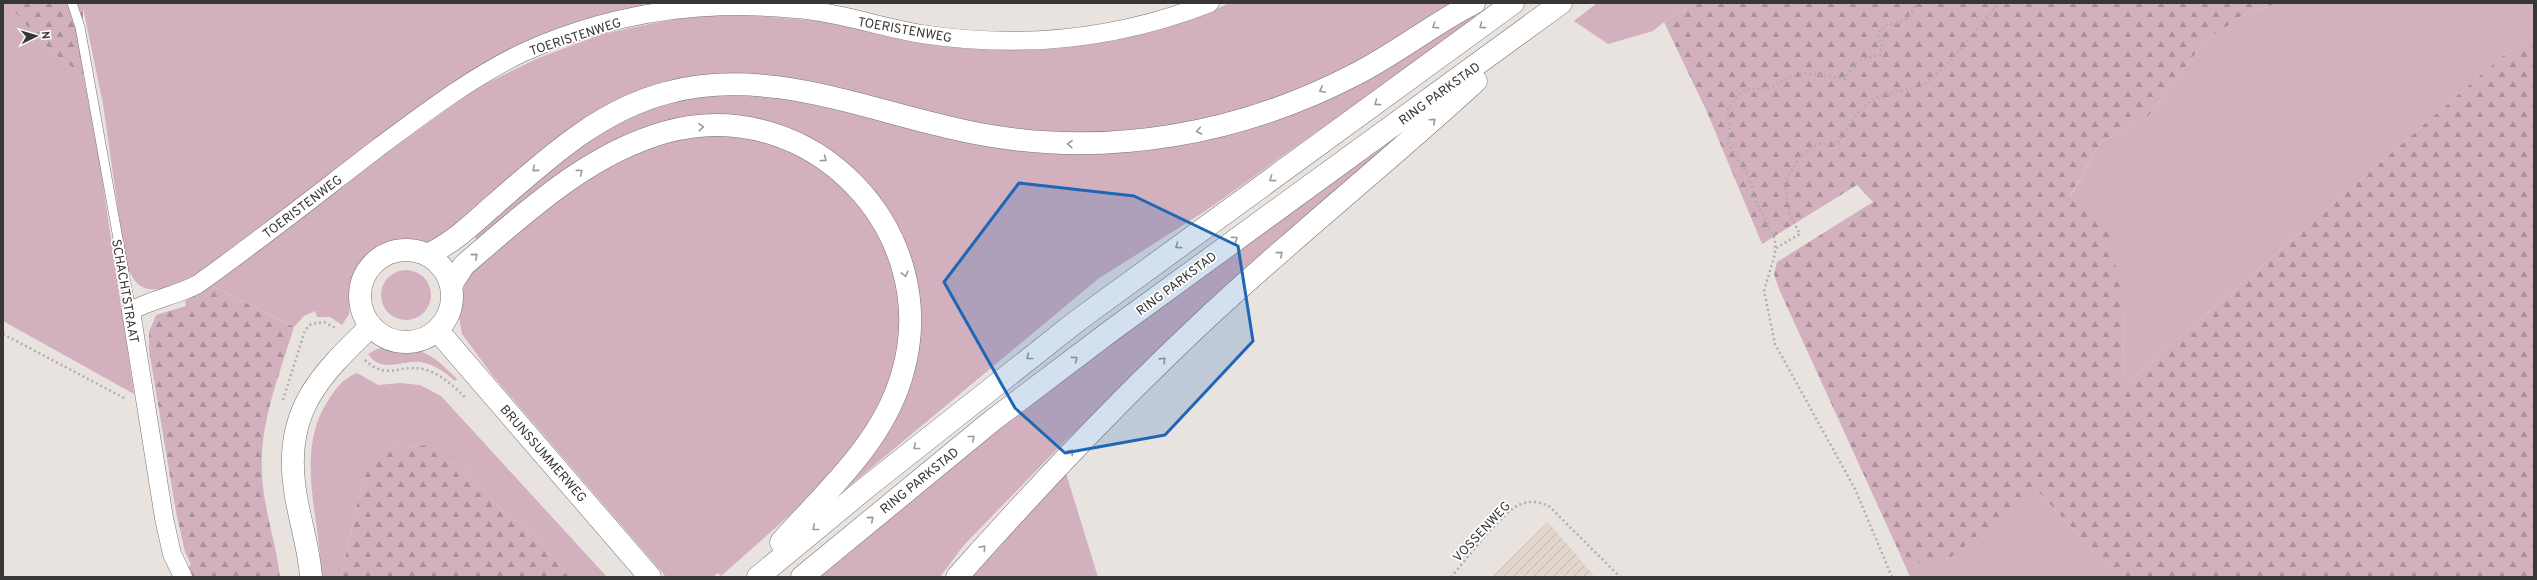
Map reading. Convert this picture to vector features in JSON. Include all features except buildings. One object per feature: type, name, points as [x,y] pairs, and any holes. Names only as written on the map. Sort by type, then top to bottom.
[{"type":"main road","points":[[427,255],[450,243],[545,161],[588,128],[638,102],[667,93],[712,85],[762,85],[809,92],[920,122],[1011,140],[1078,144],[1136,141],[1232,124],[1301,100],[1357,74],[1474,3]]},
{"type":"main road","points":[[758,577],[879,477],[1076,321],[1513,3]]},
{"type":"main road","points":[[957,577],[1087,436],[1203,321],[1404,147],[1562,3]]},
{"type":"main road","name":"RING PARKSTAD","points":[[802,577],[993,420],[1100,340],[1562,3]]},
{"type":"main road","points":[[451,285],[464,265],[590,164],[630,145],[668,132],[719,126],[743,128],[770,134],[793,142],[818,154],[852,181],[884,221],[897,248],[907,277],[911,318],[903,375],[891,408],[866,445],[750,577]]},
{"type":"main road","points":[[396,251],[419,252],[427,255],[439,264],[451,285],[451,305],[448,314],[437,330],[415,341],[403,342],[380,334],[371,326],[361,305],[360,293],[367,271],[384,255],[396,251]]},
{"type":"main road","points":[[311,577],[307,545],[295,491],[292,462],[293,442],[300,415],[311,392],[351,345],[371,326]]},
{"type":"main road","name":"BRUNSSUMMERWEG","points":[[437,330],[650,577]]},
{"type":"street","name":"TOERISTENWEG","points":[[131,311],[144,304],[170,297],[198,284],[434,106],[468,83],[523,53],[588,29],[664,12],[692,8],[751,7],[815,11],[949,37],[1022,42],[1086,37],[1179,15],[1210,3]]},
{"type":"street","name":"SCHACHTSTRAAT","points":[[131,311],[146,410],[172,554],[183,577]]},
{"type":"lane","name":"SCHACHTSTRAAT","points":[[72,3],[80,27],[131,311]]},
{"type":"path","points":[[1892,577],[1856,489],[1775,344],[1764,291],[1776,248],[1772,231],[1755,200],[1749,177],[1728,144],[1730,126],[1726,115],[1729,106],[1743,90],[1769,88],[1799,74],[1814,73],[1839,79],[1845,78],[1853,66],[1859,61],[1880,55],[1882,46],[1878,35],[1880,29],[1884,25],[1905,21],[1911,15],[1916,3]]},
{"type":"path","points":[[1776,248],[1800,234],[1789,213],[1785,183],[1799,158],[1818,144],[1837,144],[1856,115],[1876,98],[1902,92],[1927,81],[1957,54],[2000,3]]},
{"type":"path","points":[[282,403],[305,330],[311,324],[324,322],[338,329],[351,345],[378,370],[393,372],[415,368],[428,371],[441,377],[468,401]]},
{"type":"path","points":[[3,334],[146,410]]},
{"type":"path","name":"VOSSENWEG","points":[[1451,577],[1512,508],[1529,501],[1550,506],[1620,577]]},
{"type":"highlighted area","points":[[1019,183],[1134,196],[1238,246],[1253,341],[1165,435],[1065,453],[1015,408],[944,282]]},
{"type":"shaded area","points":[[1548,522],[1595,577],[1492,577]]},
{"type":"green space","points":[[3,3],[7,3],[51,51],[83,74],[100,164],[134,394],[3,321]]},
{"type":"green space","points":[[7,3],[85,3],[83,8],[83,74],[51,51]]},
{"type":"green space","points":[[85,3],[642,3],[645,6],[491,60],[462,76],[194,276],[168,288],[150,289],[142,287],[135,281],[130,272],[127,272],[103,104],[83,8]]},
{"type":"green space","points":[[1230,3],[1460,3],[1400,41],[1298,94],[1193,126],[1067,137],[907,112],[669,85],[497,196],[431,243],[396,242],[375,251],[359,268],[352,289],[349,314],[342,325],[330,317],[317,317],[315,311],[304,316],[294,327],[210,285],[375,161],[477,88],[536,59],[602,34],[669,20],[704,16],[746,15],[819,21],[877,33],[957,46],[1214,10]]},
{"type":"green space","points":[[1597,3],[1695,3],[1664,22],[1653,31],[1608,44],[1574,21]]},
{"type":"green space","points":[[1695,3],[2277,3],[2242,16],[2205,41],[2147,118],[2101,142],[2070,196],[2109,233],[2123,303],[2124,386],[2506,53],[2534,34],[2534,577],[2117,577],[2034,487],[2019,503],[1951,557],[1931,564],[1924,564],[1906,557],[1899,552],[1779,289],[1774,274],[1777,262],[1873,202],[1857,185],[1762,244],[1707,112],[1664,22]]},
{"type":"green space","points":[[2277,3],[2534,3],[2534,34],[2506,53],[2124,386],[2123,303],[2070,197],[2101,142],[2147,118],[2205,41],[2242,16]]},
{"type":"green space","points":[[1471,11],[1476,18],[1207,210],[1098,279],[841,493],[869,452],[916,294],[834,157],[684,121],[479,242],[471,232],[526,185],[614,122],[676,98],[756,92],[945,134],[1225,131]]},
{"type":"green space","points":[[693,134],[760,138],[830,170],[877,224],[902,301],[895,375],[863,438],[809,498],[721,576],[718,573],[712,577],[666,577],[493,376],[462,334],[458,312],[466,277],[557,199],[635,151]]},
{"type":"green space","points":[[1395,139],[1065,441],[964,545],[940,577],[820,577],[959,462],[1102,351],[1174,297]]},
{"type":"green space","points":[[401,270],[411,270],[424,277],[431,290],[431,300],[424,313],[411,320],[401,320],[392,316],[385,309],[381,300],[381,290],[385,281],[392,274]]},
{"type":"green space","points":[[210,285],[294,327],[271,400],[262,456],[263,488],[280,577],[193,577],[187,567],[191,565],[185,552],[176,512],[149,350],[149,332],[156,315],[186,306],[185,301]]},
{"type":"green space","points":[[390,347],[412,349],[428,354],[457,379],[455,381],[439,369],[425,363],[413,362],[386,365],[373,360],[368,354],[377,349]]},
{"type":"green space","points":[[357,373],[378,385],[400,383],[420,385],[441,396],[607,577],[569,577],[534,535],[498,506],[458,461],[427,445],[394,448],[368,467],[361,487],[341,577],[321,577],[320,554],[312,486],[311,463],[313,441],[318,420],[329,399],[341,383]]},
{"type":"green space","points":[[427,445],[450,452],[498,506],[534,535],[569,577],[341,577],[361,487],[368,467],[382,449]]},
{"type":"green space","points":[[1064,467],[1098,577],[965,577]]},
{"type":"green space","points":[[2034,487],[2117,577],[1910,577],[1899,552],[1907,558]]}]
